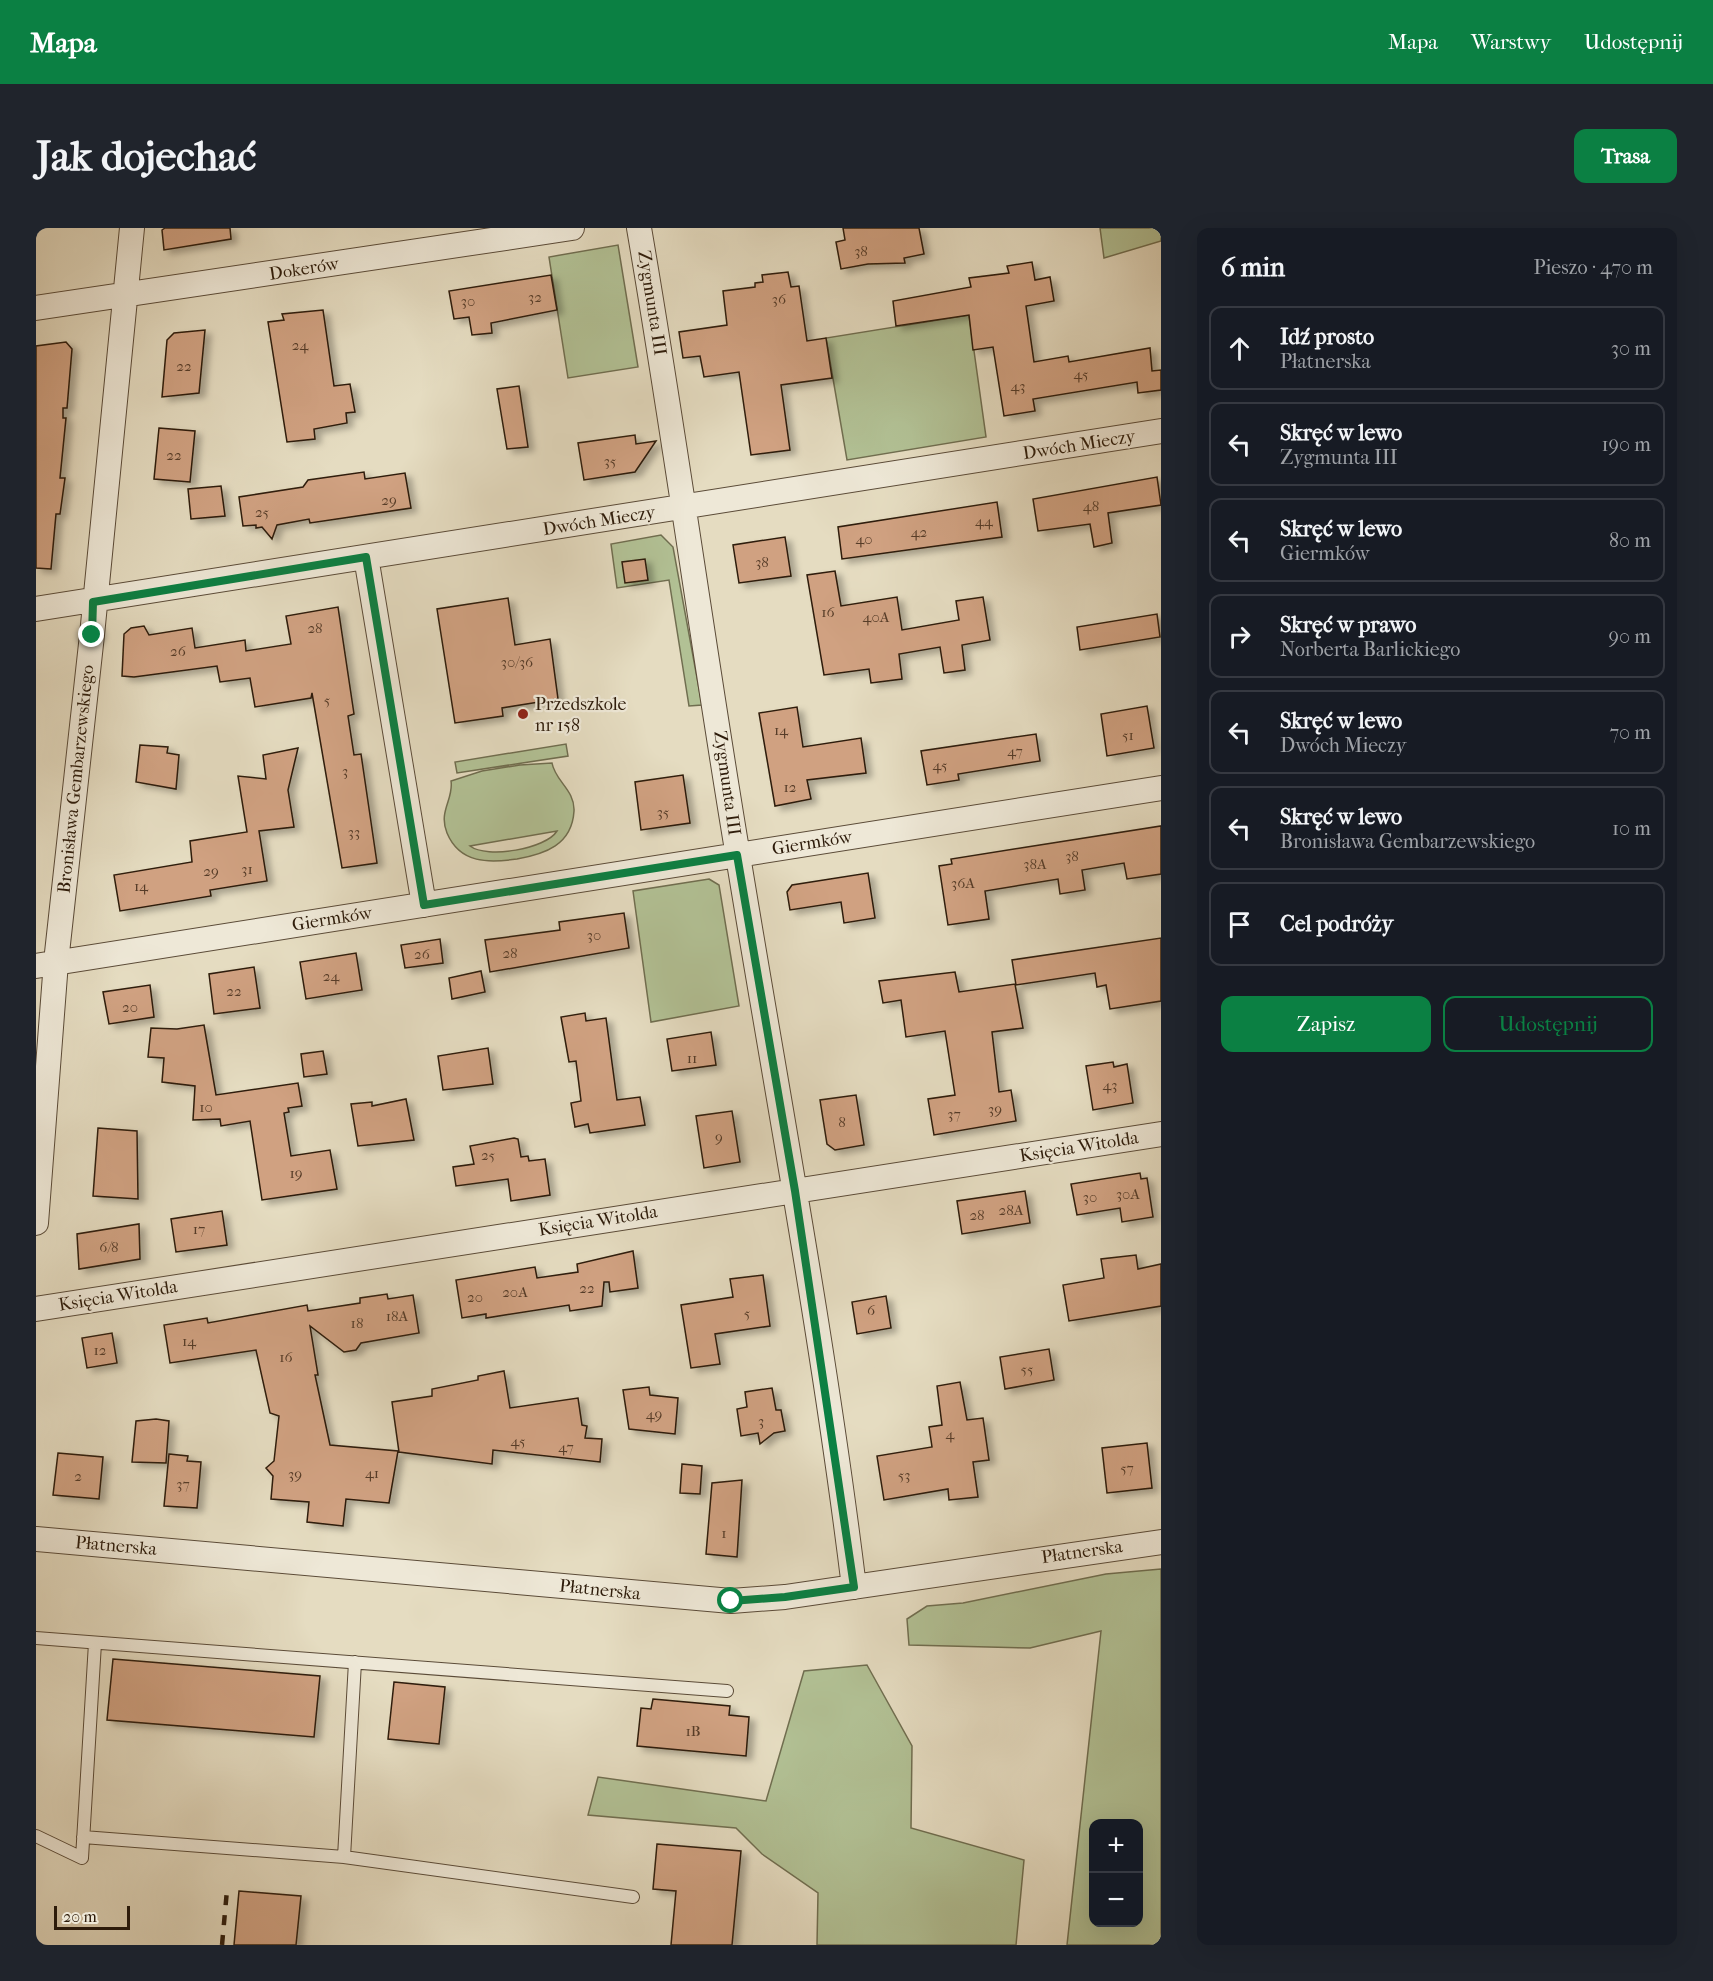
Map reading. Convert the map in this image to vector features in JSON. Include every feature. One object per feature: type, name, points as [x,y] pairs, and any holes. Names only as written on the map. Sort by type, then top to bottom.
[{"type":"street","name":"Bronisława Gembarzewskiego","points":[[36,1223],[46,964],[93,602],[132,228]]},
{"type":"street","name":"Dokerów","points":[[36,308],[572,228]]},
{"type":"street","name":"Zygmunta III","points":[[639,228],[685,507],[737,855],[795,1191],[854,1587]]},
{"type":"street","name":"Dwóch Mieczy","points":[[36,609],[93,602],[1161,432]]},
{"type":"street","points":[[366,557],[424,905]]},
{"type":"street","name":"Giermków","points":[[46,964],[1161,788]]},
{"type":"street","name":"Księcia Witolda","points":[[36,1309],[1161,1134]]},
{"type":"street","name":"Płatnerska","points":[[36,1539],[731,1601],[785,1597],[1161,1542]]},
{"type":"lane","points":[[36,1638],[727,1691]]},
{"type":"lane","points":[[36,1836],[82,1858],[96,1643]]},
{"type":"lane","points":[[344,1857],[355,1662]]},
{"type":"lane","points":[[83,1837],[344,1857],[633,1897]]},
{"type":"green space","points":[[1100,228],[1161,228],[1161,241],[1104,258]]},
{"type":"green space","points":[[618,245],[638,367],[568,378],[549,257]]},
{"type":"green space","points":[[969,315],[986,437],[847,460],[826,338]]},
{"type":"green space","points":[[661,535],[673,547],[702,705],[689,706],[669,580],[617,588],[611,544]]},
{"type":"green space","points":[[566,744],[568,756],[457,773],[455,762]]},
{"type":"green space","points":[[552,763],[573,804],[572,823],[568,832],[562,840],[547,851],[517,859],[486,861],[467,856],[459,851],[447,833],[444,818],[451,781],[482,771]],"holes":[[[557,831],[551,837],[529,847],[502,852],[478,850],[470,846]]]},
{"type":"green space","points":[[709,879],[719,885],[739,1006],[651,1022],[633,891]]},
{"type":"green space","points":[[1161,1569],[1161,1945],[1067,1945],[1101,1631],[1030,1648],[909,1645],[907,1619],[927,1606],[963,1603],[1106,1574]]},
{"type":"green space","points":[[867,1665],[912,1746],[911,1828],[1024,1860],[1016,1945],[817,1945],[818,1893],[762,1854],[736,1828],[588,1815],[598,1777],[766,1801],[804,1671]]},
{"type":"building","points":[[165,228],[230,228],[231,239],[164,250],[162,230]]},
{"type":"building","points":[[843,228],[919,228],[924,254],[904,258],[905,263],[868,264],[841,269],[836,242],[845,240]]},
{"type":"building","points":[[1032,262],[1035,280],[1050,277],[1054,301],[1026,306],[1034,362],[1068,356],[1069,362],[1150,348],[1152,371],[1161,370],[1161,390],[1138,393],[1137,382],[1033,399],[1035,411],[1004,416],[993,347],[973,350],[969,315],[896,326],[893,301],[971,287],[969,278],[1009,273],[1007,266]]},
{"type":"building","points":[[788,272],[791,287],[799,286],[807,341],[826,338],[832,378],[781,385],[790,450],[751,455],[739,372],[704,377],[700,356],[683,358],[679,332],[727,325],[723,291],[755,287],[755,283],[763,282],[762,275]]},
{"type":"building","points":[[551,275],[557,310],[491,323],[492,333],[472,335],[469,317],[454,319],[449,291]]},
{"type":"building","points":[[323,310],[334,386],[350,384],[355,412],[346,413],[347,423],[314,429],[315,439],[287,442],[268,322],[284,320],[282,314]]},
{"type":"building","points":[[205,330],[199,393],[162,397],[167,340],[174,333]]},
{"type":"building","points":[[66,342],[72,349],[67,408],[63,408],[63,418],[66,418],[60,478],[65,478],[60,514],[56,514],[51,569],[36,568],[36,346]]},
{"type":"building","points":[[519,386],[528,447],[507,449],[497,389]]},
{"type":"building","points":[[159,428],[195,431],[190,482],[154,479]]},
{"type":"building","points":[[635,435],[636,444],[656,441],[635,472],[584,480],[578,443]]},
{"type":"building","points":[[364,472],[365,479],[405,473],[411,508],[310,523],[309,519],[277,525],[272,539],[262,527],[243,526],[239,497],[303,487],[308,480]]},
{"type":"building","points":[[1157,477],[1161,505],[1108,513],[1112,543],[1094,547],[1090,524],[1038,531],[1033,499]]},
{"type":"building","points":[[221,486],[225,516],[191,519],[188,489]]},
{"type":"building","points":[[997,502],[1002,537],[842,559],[838,527]]},
{"type":"building","points":[[785,537],[791,576],[739,583],[733,545]]},
{"type":"building","points":[[645,559],[648,580],[625,583],[622,562]]},
{"type":"building","points":[[835,571],[841,606],[897,597],[902,630],[959,620],[956,601],[983,597],[990,640],[962,645],[965,670],[944,673],[940,647],[899,654],[902,679],[871,683],[869,669],[824,675],[807,575]]},
{"type":"building","points":[[508,598],[515,645],[550,639],[558,699],[502,708],[503,716],[455,723],[437,609]]},
{"type":"building","points":[[338,607],[354,714],[348,716],[354,755],[361,754],[377,863],[342,868],[312,693],[311,698],[255,707],[250,678],[220,682],[217,666],[134,677],[122,676],[124,634],[131,628],[144,626],[149,635],[192,628],[195,648],[245,640],[246,651],[291,644],[286,616]]},
{"type":"building","points":[[1157,614],[1160,637],[1080,650],[1077,627]]},
{"type":"building","points":[[1147,706],[1154,748],[1107,756],[1101,714]]},
{"type":"building","points":[[797,707],[803,747],[861,738],[866,773],[807,780],[811,799],[775,806],[759,713]]},
{"type":"building","points":[[1036,734],[1040,761],[958,774],[959,780],[927,785],[921,751]]},
{"type":"building","points":[[140,745],[168,747],[167,753],[179,755],[176,789],[136,782]]},
{"type":"building","points":[[298,748],[288,790],[294,827],[259,831],[267,881],[210,890],[211,896],[120,911],[114,875],[192,862],[190,841],[247,832],[238,776],[266,779],[263,755]]},
{"type":"building","points":[[683,775],[690,823],[641,830],[635,782]]},
{"type":"building","points":[[1161,826],[1161,874],[1127,879],[1124,863],[1082,870],[1085,890],[1060,894],[1058,879],[985,891],[989,919],[948,925],[939,866],[952,864],[951,859]]},
{"type":"building","points":[[868,873],[875,918],[844,923],[841,902],[790,910],[787,892],[792,885]]},
{"type":"building","points":[[624,913],[629,948],[490,972],[485,940],[560,930],[559,922]]},
{"type":"building","points":[[1161,938],[1161,1001],[1110,1009],[1106,985],[1097,987],[1095,973],[1016,985],[1012,960]]},
{"type":"building","points":[[440,939],[443,963],[405,968],[401,945]]},
{"type":"building","points":[[356,953],[362,990],[306,999],[300,962]]},
{"type":"building","points":[[254,967],[260,1008],[214,1014],[209,974]]},
{"type":"building","points":[[481,971],[485,992],[452,999],[449,978]]},
{"type":"building","points":[[955,972],[959,992],[1015,984],[1023,1028],[992,1032],[999,1092],[1011,1090],[1016,1121],[934,1135],[928,1099],[955,1095],[945,1031],[906,1037],[901,1000],[883,1003],[879,981]]},
{"type":"building","points":[[150,985],[154,1017],[109,1024],[103,992]]},
{"type":"building","points":[[585,1013],[586,1021],[606,1018],[617,1100],[640,1097],[645,1125],[590,1133],[588,1124],[575,1127],[571,1103],[581,1101],[576,1061],[569,1062],[561,1017]]},
{"type":"building","points":[[204,1025],[216,1095],[298,1083],[302,1106],[288,1108],[289,1112],[284,1113],[291,1156],[330,1150],[337,1189],[262,1200],[250,1121],[221,1126],[220,1119],[193,1120],[195,1086],[162,1082],[164,1058],[148,1057],[151,1028],[177,1029]]},
{"type":"building","points":[[711,1032],[716,1065],[672,1071],[667,1039]]},
{"type":"building","points":[[488,1048],[493,1084],[443,1090],[438,1056]]},
{"type":"building","points":[[323,1051],[327,1074],[304,1077],[301,1054]]},
{"type":"building","points":[[1113,1062],[1114,1067],[1127,1064],[1133,1103],[1093,1110],[1086,1066]]},
{"type":"building","points":[[856,1095],[864,1145],[835,1150],[827,1144],[820,1100]]},
{"type":"building","points":[[406,1099],[414,1140],[358,1146],[351,1104],[372,1102],[372,1106]]},
{"type":"building","points":[[732,1111],[740,1162],[704,1168],[696,1116]]},
{"type":"building","points":[[98,1128],[137,1131],[138,1199],[93,1196]]},
{"type":"building","points":[[518,1139],[521,1157],[528,1156],[529,1161],[545,1159],[550,1195],[511,1201],[508,1179],[456,1186],[453,1167],[474,1164],[470,1146]]},
{"type":"building","points":[[1140,1173],[1141,1179],[1147,1178],[1153,1217],[1122,1222],[1120,1208],[1077,1215],[1071,1184]]},
{"type":"building","points":[[1025,1191],[1030,1223],[962,1234],[957,1201]]},
{"type":"building","points":[[222,1211],[227,1245],[176,1252],[171,1219]]},
{"type":"building","points":[[139,1224],[140,1259],[79,1269],[77,1234]]},
{"type":"building","points":[[633,1251],[638,1288],[610,1292],[609,1282],[604,1282],[602,1306],[570,1311],[569,1305],[486,1318],[486,1314],[462,1318],[456,1280],[535,1267],[537,1278],[578,1272],[577,1264]]},
{"type":"building","points":[[1136,1255],[1138,1269],[1161,1264],[1161,1306],[1069,1321],[1063,1285],[1104,1278],[1101,1259]]},
{"type":"building","points":[[763,1275],[770,1326],[715,1334],[720,1364],[691,1368],[681,1305],[733,1297],[730,1279]]},
{"type":"building","points":[[387,1294],[388,1299],[413,1295],[419,1333],[361,1343],[356,1350],[344,1352],[310,1326],[318,1375],[315,1375],[330,1445],[398,1451],[389,1503],[346,1499],[343,1526],[307,1522],[309,1502],[271,1499],[273,1476],[266,1468],[274,1461],[279,1416],[270,1413],[256,1350],[170,1363],[164,1325],[207,1318],[208,1323],[307,1305],[308,1311],[360,1303],[360,1298]]},
{"type":"building","points":[[886,1296],[891,1328],[857,1334],[852,1302]]},
{"type":"building","points":[[112,1333],[117,1363],[87,1368],[82,1338]]},
{"type":"building","points":[[1049,1349],[1054,1380],[1005,1389],[1000,1357]]},
{"type":"building","points":[[504,1371],[510,1408],[578,1398],[582,1425],[587,1426],[585,1438],[602,1439],[600,1462],[493,1450],[492,1464],[399,1452],[392,1402],[432,1396],[432,1389],[478,1380],[478,1376]]},
{"type":"building","points":[[960,1382],[967,1420],[983,1418],[989,1460],[973,1462],[978,1497],[949,1500],[948,1489],[884,1500],[877,1456],[932,1447],[929,1427],[942,1425],[937,1386]]},
{"type":"building","points":[[649,1387],[650,1395],[678,1398],[675,1434],[629,1429],[623,1390]]},
{"type":"building","points":[[772,1388],[776,1410],[781,1410],[785,1431],[774,1433],[760,1444],[758,1433],[741,1436],[737,1409],[747,1407],[745,1392]]},
{"type":"building","points":[[156,1419],[169,1421],[166,1463],[132,1462],[136,1421]]},
{"type":"building","points":[[1147,1443],[1152,1488],[1107,1493],[1102,1448]]},
{"type":"building","points":[[58,1453],[103,1457],[99,1499],[53,1495]]},
{"type":"building","points":[[169,1454],[188,1456],[187,1461],[201,1462],[197,1508],[164,1506]]},
{"type":"building","points":[[682,1464],[702,1466],[700,1494],[680,1493]]},
{"type":"building","points":[[742,1480],[737,1557],[706,1554],[712,1483]]},
{"type":"building","points":[[113,1659],[320,1676],[314,1737],[107,1720]]},
{"type":"building","points":[[394,1682],[445,1687],[439,1744],[388,1739]]},
{"type":"building","points":[[653,1699],[730,1706],[729,1715],[749,1717],[746,1756],[637,1746],[641,1708],[651,1709]]},
{"type":"building","points":[[657,1844],[741,1851],[732,1945],[671,1945],[676,1891],[653,1889]]},
{"type":"building","points":[[239,1891],[301,1896],[296,1945],[234,1945]]},
{"type":"railway","points":[[222,1945],[227,1890]]},
{"type":"place","name":"Przedszkole nr 158","points":[[523,714]]},
{"type":"route","points":[[92,635],[93,602],[366,557],[424,905],[737,855],[795,1191],[854,1587],[785,1597],[731,1601]]}]
